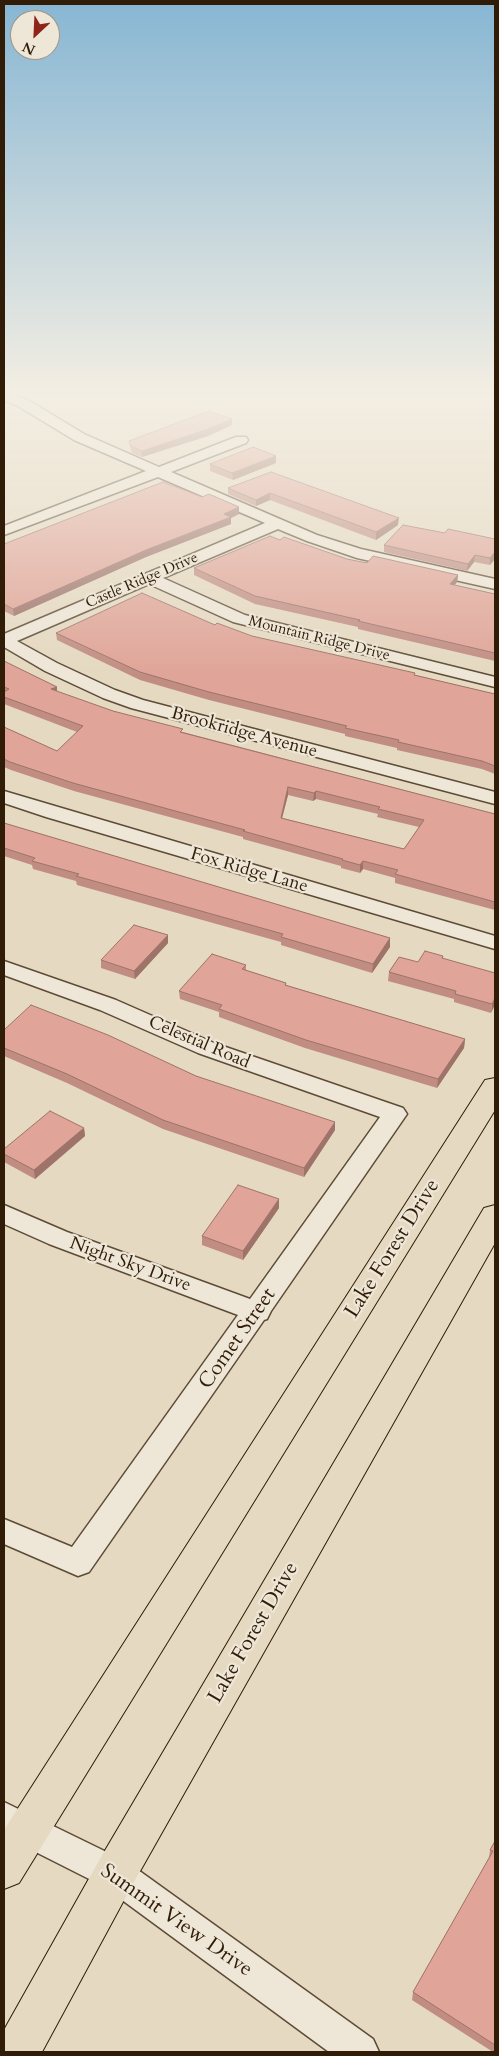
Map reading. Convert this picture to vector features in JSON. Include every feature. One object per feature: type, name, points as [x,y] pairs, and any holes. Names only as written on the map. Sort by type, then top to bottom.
[{"type":"main road","name":"Lake Forest Drive","points":[[4,1868],[15,1824],[495,1088]]},
{"type":"main road","name":"Lake Forest Drive","points":[[17,2052],[115,1874],[495,1216]]},
{"type":"street","points":[[4,531],[123,485]]},
{"type":"street","points":[[189,485],[279,522],[312,538],[358,553],[495,584]]},
{"type":"street","points":[[4,512],[25,523]]},
{"type":"street","name":"Castle Ridge Drive","points":[[4,640],[279,522]]},
{"type":"street","name":"Mountain Ridge Drive","points":[[149,578],[239,619],[495,682]]},
{"type":"street","name":"Brookridge Avenue","points":[[4,640],[51,667],[109,694],[137,704],[495,798]]},
{"type":"street","name":"Fox Ridge Lane","points":[[4,796],[53,813],[495,943]]},
{"type":"street","name":"Celestial Road","points":[[4,968],[108,1005],[206,1048],[395,1114]]},
{"type":"street","name":"Comet Street","points":[[4,1531],[78,1563],[258,1312],[395,1114]]},
{"type":"street","name":"Night Sky Drive","points":[[4,1214],[58,1238],[258,1312]]},
{"type":"street","name":"Summit View Drive","points":[[15,1824],[115,1874],[346,2048]]},
{"type":"building","points":[[155,485],[171,485],[202,497],[209,494],[239,507],[224,514],[231,517],[146,550],[13,609],[4,604],[4,544]]},
{"type":"building","points":[[236,485],[307,485],[399,518],[376,532],[270,493],[256,500],[228,488]]},
{"type":"building","points":[[403,525],[445,533],[448,529],[495,539],[495,552],[490,558],[475,555],[468,564],[384,545]]},
{"type":"building","points":[[270,536],[280,540],[284,537],[347,559],[367,563],[373,556],[458,575],[450,584],[495,594],[495,653],[255,596],[194,568]]},
{"type":"building","points":[[142,593],[215,625],[217,623],[252,636],[415,673],[414,675],[495,694],[495,766],[482,761],[345,728],[347,726],[209,692],[140,672],[56,633]]},
{"type":"building","points":[[4,661],[57,687],[51,689],[113,711],[183,729],[180,732],[495,814],[495,902],[395,874],[398,870],[363,861],[360,865],[342,860],[243,831],[245,830],[73,783],[10,762],[4,759],[4,727],[57,751],[83,726],[4,697],[4,692],[9,689],[4,687]],"holes":[[[288,787],[314,793],[316,791],[424,820],[404,849],[281,818]]]},
{"type":"building","points":[[4,823],[390,938],[373,964],[281,937],[283,934],[76,876],[79,874],[32,861],[35,858],[4,848]]},
{"type":"building","points":[[134,925],[168,935],[134,971],[101,960]]},
{"type":"building","points":[[425,951],[443,956],[442,958],[495,973],[495,998],[492,1004],[455,994],[456,991],[389,972],[399,957],[418,962]]},
{"type":"building","points":[[212,954],[246,965],[242,969],[286,983],[285,985],[465,1039],[438,1079],[306,1040],[219,1009],[222,1005],[179,991]]},
{"type":"building","points":[[31,1005],[108,1035],[196,1076],[335,1122],[304,1168],[163,1120],[67,1074],[4,1048],[4,1030]]},
{"type":"building","points":[[50,1111],[84,1128],[34,1170],[4,1154],[4,1149]]},
{"type":"building","points":[[238,1185],[279,1199],[243,1251],[202,1236]]},
{"type":"building","points":[[495,1841],[495,2045],[413,1992],[493,1851],[490,1850]]}]
